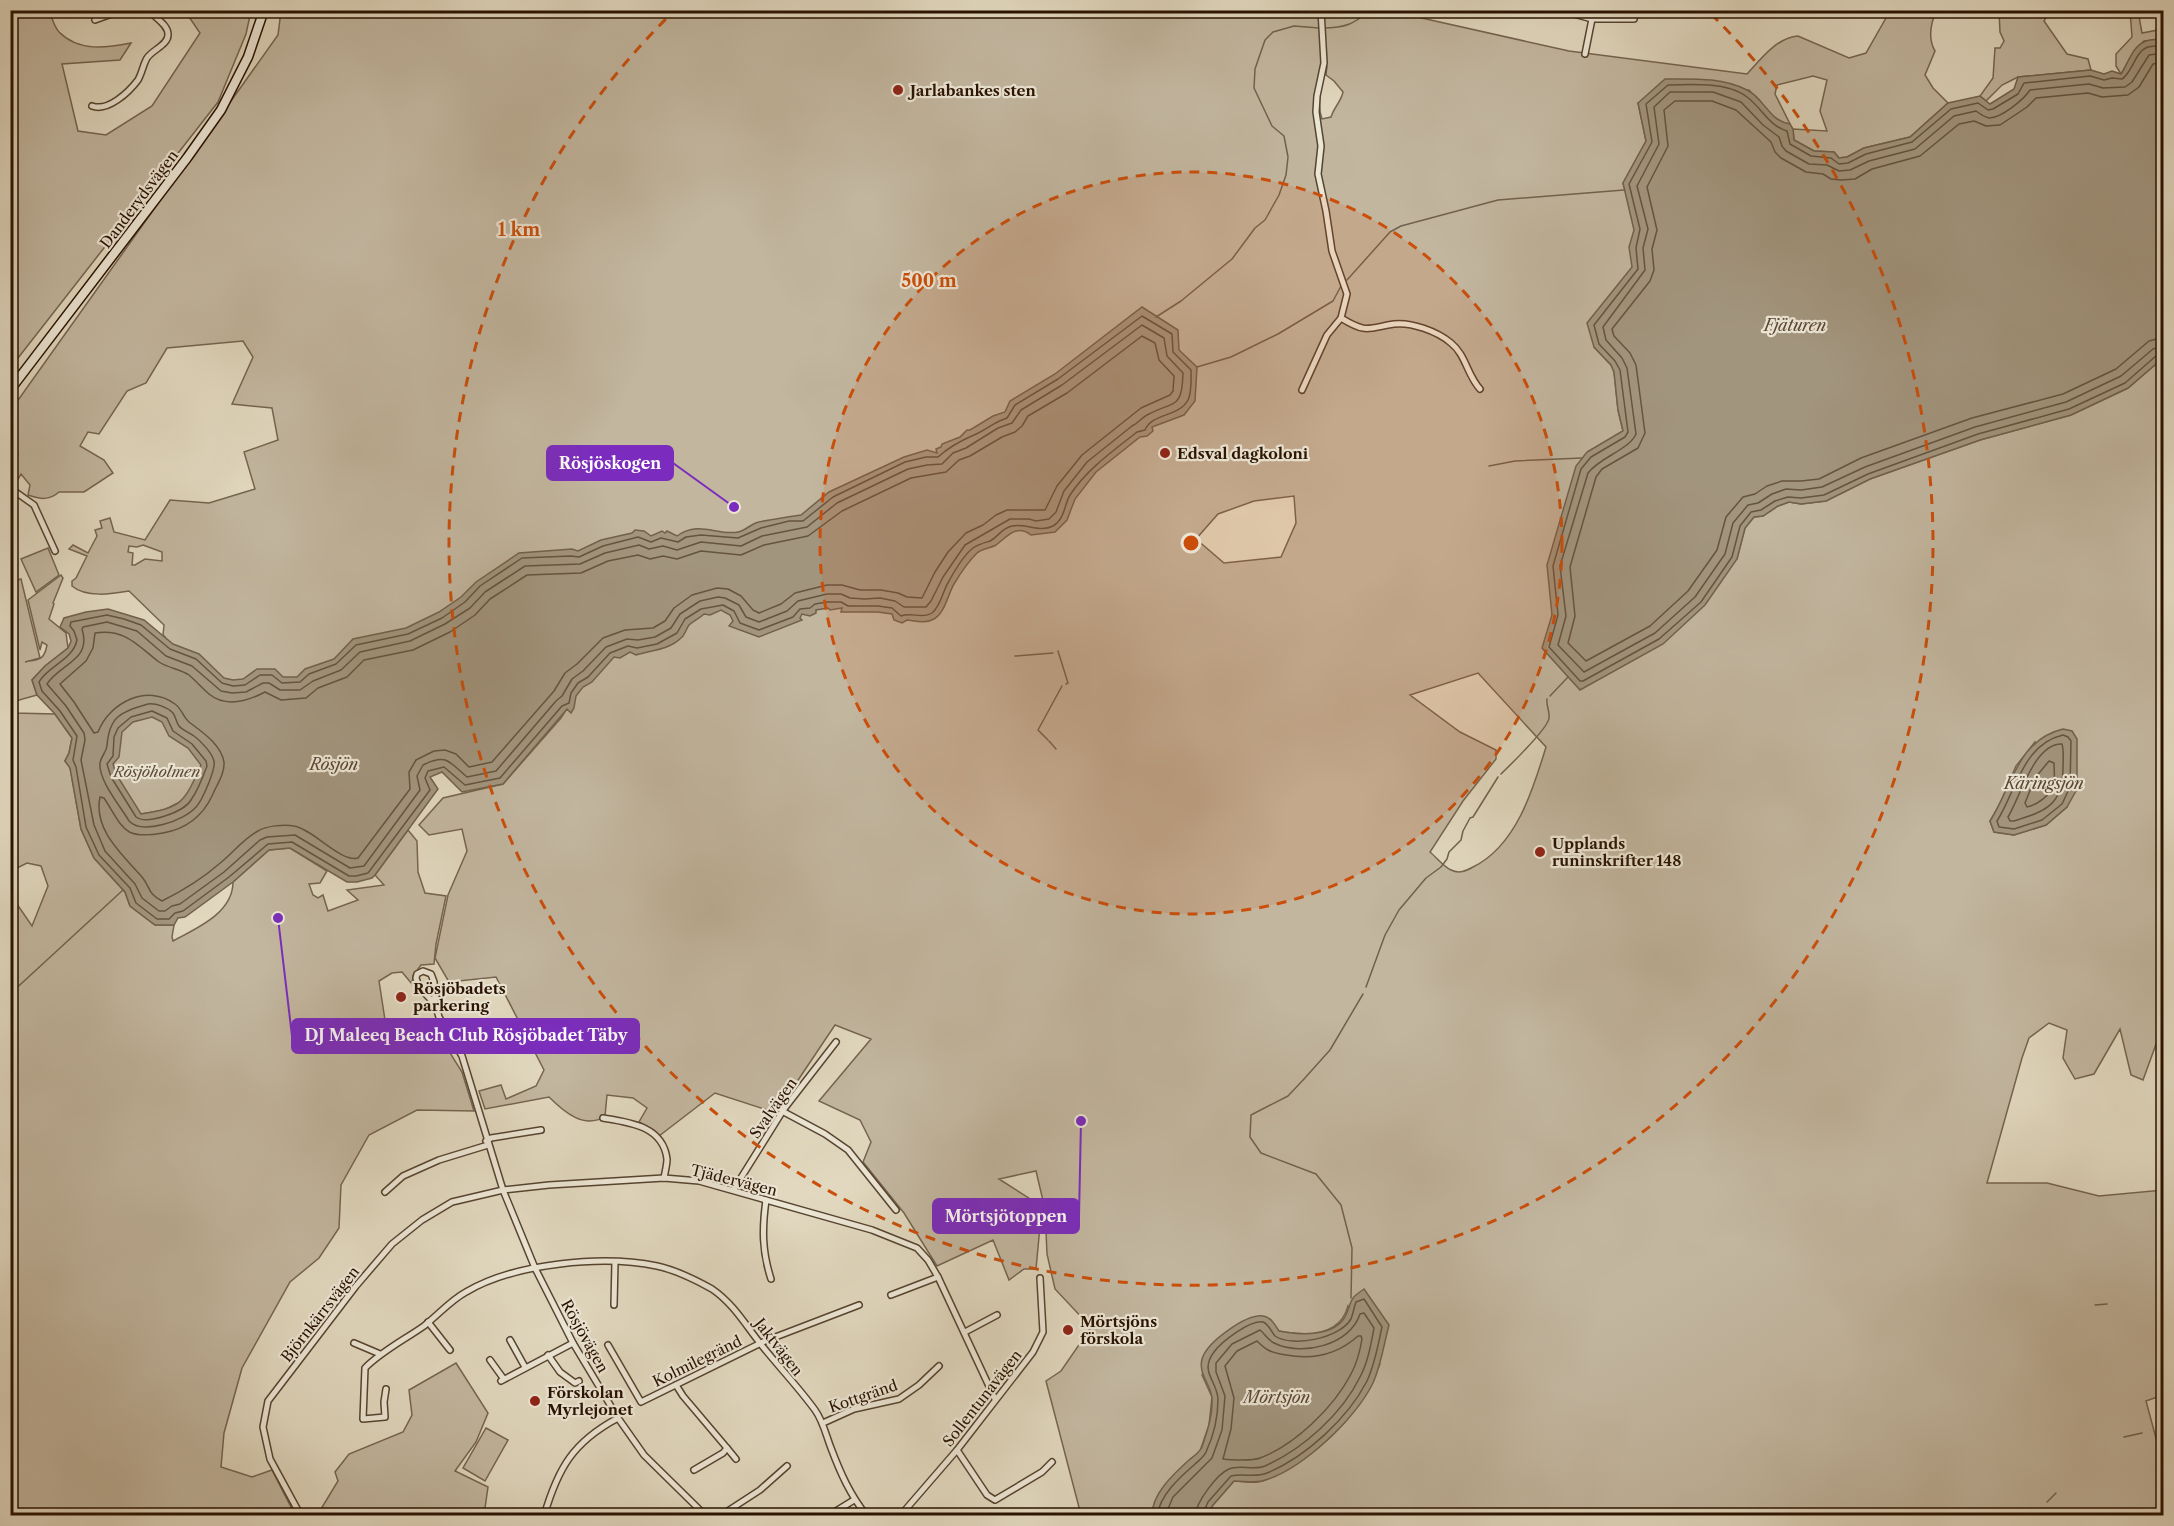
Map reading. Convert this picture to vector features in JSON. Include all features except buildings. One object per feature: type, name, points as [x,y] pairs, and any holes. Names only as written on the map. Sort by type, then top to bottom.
[{"type":"main road","name":"Danderydsvägen","points":[[10,390],[221,110],[248,57],[264,10]]},
{"type":"street","points":[[95,20],[123,10]]},
{"type":"street","points":[[92,106],[96,108],[107,106],[121,96],[136,81],[147,57],[165,42],[168,35],[167,29],[148,10]]},
{"type":"street","points":[[1302,390],[1327,335],[1341,318],[1346,307],[1347,290],[1332,251],[1318,174],[1320,146],[1316,112],[1324,63],[1321,10]]},
{"type":"street","points":[[1559,10],[1592,20],[1634,19],[1635,10]]},
{"type":"street","points":[[1585,54],[1592,20]]},
{"type":"street","points":[[1341,318],[1354,326],[1371,330],[1396,324],[1417,327],[1434,333],[1458,349],[1471,380],[1480,389]]},
{"type":"street","points":[[10,488],[34,505],[55,550]]},
{"type":"street","name":"Rösjövägen","points":[[435,1004],[418,987],[416,978],[423,971],[431,974],[439,1017],[462,1056],[503,1190],[535,1268],[573,1343],[618,1418],[644,1455],[706,1515]]},
{"type":"street","name":"Svalvägen","points":[[734,1190],[782,1111],[836,1042]]},
{"type":"street","points":[[782,1111],[825,1134],[848,1150],[896,1210]]},
{"type":"street","points":[[603,1118],[625,1121],[649,1130],[662,1144],[667,1159],[664,1178]]},
{"type":"street","points":[[385,1192],[403,1176],[487,1143],[491,1138],[541,1130]]},
{"type":"street","name":"Tjädervägen","points":[[503,1190],[664,1178],[699,1181],[872,1230],[917,1248],[928,1260],[938,1277],[995,1399]]},
{"type":"street","name":"Björnkärrsvägen","points":[[302,1515],[270,1459],[263,1427],[268,1401],[356,1286],[392,1244],[422,1220],[452,1202],[503,1190]]},
{"type":"street","points":[[766,1200],[762,1229],[766,1263],[771,1279]]},
{"type":"street","points":[[614,1305],[615,1262]]},
{"type":"street","name":"Jaktvägen","points":[[386,1389],[385,1417],[363,1419],[365,1368],[380,1354],[429,1322],[466,1292],[503,1277],[535,1268],[572,1263],[615,1262],[659,1266],[690,1278],[712,1290],[735,1308],[760,1344],[815,1410],[823,1423],[854,1500],[867,1515]]},
{"type":"street","points":[[891,1294],[938,1277]]},
{"type":"street","name":"Sollentunavägen","points":[[900,1515],[957,1450],[1033,1352],[1043,1332],[1040,1278]]},
{"type":"street","name":"Kolmilegränd","points":[[608,1345],[641,1402],[760,1344],[859,1305]]},
{"type":"street","points":[[965,1332],[997,1315]]},
{"type":"street","points":[[429,1322],[450,1350]]},
{"type":"street","points":[[510,1340],[525,1367]]},
{"type":"street","points":[[354,1342],[380,1354]]},
{"type":"street","points":[[490,1360],[502,1380],[573,1343]]},
{"type":"street","points":[[548,1355],[560,1372],[575,1383],[579,1381]]},
{"type":"street","name":"Kottgränd","points":[[823,1423],[854,1409],[899,1399],[920,1385],[939,1366]]},
{"type":"street","points":[[676,1385],[736,1459]]},
{"type":"street","points":[[544,1515],[561,1468],[590,1434],[618,1418]]},
{"type":"street","points":[[694,1470],[723,1453],[727,1448]]},
{"type":"street","points":[[957,1450],[987,1495],[995,1500],[1042,1472],[1052,1462]]},
{"type":"street","points":[[720,1515],[760,1490],[787,1466]]},
{"type":"street","points":[[828,1515],[854,1500]]},
{"type":"green space","points":[[11,10],[49,11],[59,32],[84,46],[103,47],[131,43],[120,60],[62,64],[78,131],[106,135],[152,106],[200,33],[185,11],[251,11],[246,34],[218,102],[11,367]]},
{"type":"green space","name":"Rösjöholmen","points":[[1386,10],[1569,51],[1747,74],[1770,50],[1790,38],[1798,36],[1849,58],[1866,53],[1890,11],[1936,11],[1931,31],[1931,41],[1935,51],[1925,75],[1933,88],[1948,103],[1910,137],[1864,148],[1847,157],[1839,158],[1834,152],[1814,151],[1794,140],[1793,129],[1827,131],[1820,111],[1827,80],[1813,76],[1777,85],[1775,94],[1790,124],[1773,116],[1749,90],[1638,103],[1646,141],[1623,183],[1645,250],[1594,347],[1611,365],[1614,372],[1623,431],[1589,451],[1552,615],[1737,559],[1745,528],[1754,517],[1763,516],[1789,502],[1801,504],[1826,501],[1870,479],[1980,440],[2071,415],[2128,388],[2163,358],[2163,1025],[2143,1080],[2131,1075],[2120,1029],[2094,1074],[2075,1079],[2063,1058],[2067,1030],[2049,1023],[2029,1038],[1987,1183],[2047,1183],[2099,1196],[2163,1190],[2163,1395],[2146,1401],[2163,1464],[2163,1515],[1207,1515],[1234,1481],[1265,1480],[1287,1469],[1317,1449],[1354,1411],[1373,1381],[1380,1364],[1348,1306],[1338,1324],[1320,1332],[1300,1334],[1279,1331],[1270,1319],[1202,1375],[1212,1397],[1209,1425],[1200,1451],[1188,1462],[1152,1510],[1152,1515],[1081,1515],[1046,1381],[1061,1371],[1092,1326],[1055,1289],[1047,1254],[1045,1209],[1036,1171],[999,1179],[1038,1204],[1040,1226],[1036,1269],[1024,1269],[1009,1280],[993,1240],[937,1266],[904,1213],[863,1162],[871,1142],[860,1120],[819,1101],[871,1039],[835,1025],[776,1113],[715,1093],[659,1136],[654,1130],[639,1122],[647,1108],[633,1098],[607,1095],[605,1116],[590,1121],[568,1113],[549,1097],[485,1109],[479,1091],[501,1085],[506,1099],[536,1086],[544,1070],[496,977],[449,982],[435,958],[448,895],[467,851],[462,829],[429,835],[419,825],[443,798],[503,784],[561,718],[571,702],[178,803],[164,810],[141,814],[96,775],[165,637],[163,635],[164,625],[129,591],[92,594],[72,586],[72,581],[76,578],[87,556],[69,549],[73,545],[88,553],[97,536],[95,530],[102,528],[100,521],[110,518],[114,532],[145,540],[170,500],[209,503],[255,489],[244,452],[278,440],[272,408],[232,404],[253,357],[243,341],[167,348],[146,383],[127,391],[99,434],[88,432],[80,446],[104,460],[113,473],[84,492],[59,492],[52,497],[44,498],[28,495],[30,485],[21,474],[16,483],[11,483],[11,458],[18,455],[11,440],[11,410],[278,35],[281,11]],"holes":[[[1327,66],[1326,75],[1343,92],[1331,117],[1322,119],[1320,113],[1322,86]],[[1294,496],[1296,523],[1281,557],[1224,563],[1196,539],[1218,514],[1254,501]],[[143,545],[162,552],[162,561],[145,559],[132,565],[133,553],[128,552],[129,546]],[[1478,673],[1546,747],[1529,798],[1512,831],[1488,858],[1460,872],[1448,869],[1430,852],[1463,801],[1496,759],[1496,750],[1460,732],[1410,695]],[[2035,742],[2067,807],[2046,825],[2014,835],[1994,832],[1990,821],[2016,766]]]},
{"type":"green space","points":[[1999,11],[2050,11],[2044,21],[2067,54],[2088,59],[2091,70],[2018,77],[2002,85],[1986,101],[1980,96],[1993,78],[1995,48],[2000,48],[2004,41],[2000,32]]},
{"type":"green space","points":[[2130,11],[2138,11],[2142,33],[2163,29],[2163,39],[2144,41],[2134,51],[2121,74],[2116,66],[2116,54],[2132,37]]},
{"type":"green space","points":[[48,548],[59,575],[36,592],[21,559]]},
{"type":"green space","points":[[61,575],[63,578],[49,619],[66,633],[68,648],[45,666],[32,680],[37,695],[12,702],[13,713],[55,714],[72,738],[65,761],[70,767],[81,829],[94,858],[125,892],[130,906],[155,925],[174,925],[173,941],[203,925],[220,911],[227,902],[233,882],[269,850],[290,848],[327,871],[320,883],[309,884],[313,895],[318,898],[323,895],[328,911],[358,900],[347,890],[384,885],[375,875],[408,830],[417,841],[418,872],[425,893],[446,896],[434,964],[421,965],[413,976],[412,984],[402,972],[392,973],[379,981],[385,1020],[397,1035],[437,1027],[440,1037],[462,1072],[474,1111],[417,1110],[369,1135],[341,1185],[339,1228],[319,1258],[290,1282],[242,1368],[224,1433],[221,1467],[252,1477],[272,1470],[295,1515],[266,1515],[249,1510],[210,1516],[11,1515],[10,894],[32,926],[48,886],[41,866],[27,863],[11,871],[11,582],[21,579],[40,658],[47,645],[42,642],[40,650],[28,600]]},
{"type":"green space","points":[[456,1363],[488,1413],[476,1442],[455,1471],[488,1487],[484,1515],[326,1515],[321,1509],[338,1481],[335,1472],[349,1454],[403,1432],[412,1415],[409,1390]]},
{"type":"green space","points":[[486,1428],[508,1440],[485,1481],[463,1468]]},
{"type":"water","name":"Fjäturen","points":[[2163,39],[2163,358],[2128,388],[2071,415],[1980,440],[1870,479],[1826,501],[1801,504],[1789,502],[1763,516],[1754,517],[1745,528],[1737,559],[1705,605],[1663,644],[1580,690],[1542,648],[1552,615],[1547,565],[1576,466],[1587,452],[1623,431],[1614,372],[1611,365],[1594,347],[1587,323],[1632,267],[1629,247],[1634,230],[1623,183],[1646,141],[1638,103],[1665,79],[1727,83],[1753,93],[1777,119],[1790,124],[1794,140],[1814,151],[1834,152],[1839,158],[1847,157],[1864,148],[1910,137],[1948,103],[1980,96],[1990,104],[2014,89],[2018,77],[2091,70],[2104,74],[2112,71],[2121,74],[2140,44],[2148,40]]},
{"type":"water","name":"Rösjön","points":[[1142,307],[1178,330],[1179,350],[1197,367],[1195,401],[1184,415],[1152,427],[1153,431],[1147,436],[1140,437],[1096,472],[1075,499],[1067,520],[1055,532],[1031,535],[1016,531],[996,545],[978,552],[959,576],[944,608],[931,621],[907,620],[902,623],[894,620],[892,614],[841,612],[842,608],[830,610],[828,608],[816,610],[816,613],[810,616],[802,614],[800,618],[802,620],[759,637],[729,626],[733,621],[730,615],[721,610],[710,615],[704,614],[689,625],[682,637],[671,645],[636,655],[630,652],[620,658],[614,657],[576,696],[571,713],[567,709],[503,784],[462,792],[442,772],[430,777],[438,789],[372,878],[347,882],[290,848],[269,850],[233,882],[185,917],[178,918],[174,925],[155,925],[130,906],[125,892],[94,858],[81,829],[70,768],[65,761],[72,738],[55,714],[37,695],[32,680],[45,666],[68,648],[71,641],[69,634],[60,627],[64,618],[108,609],[144,620],[173,644],[199,654],[224,678],[243,679],[257,669],[275,669],[283,677],[297,677],[305,669],[334,659],[353,639],[406,628],[439,612],[461,597],[476,582],[519,553],[572,549],[578,551],[601,540],[632,533],[635,530],[644,531],[651,536],[667,531],[677,536],[693,529],[738,532],[756,523],[801,515],[829,492],[904,457],[927,450],[937,453],[936,449],[942,444],[960,437],[967,430],[1005,412],[1010,401],[1055,374]],"holes":[[[152,717],[162,722],[169,736],[188,748],[201,765],[181,801],[166,809],[141,814],[116,774],[113,764],[119,757],[122,732],[133,722]]]},
{"type":"water","name":"Käringsjön","points":[[2063,729],[2072,731],[2077,739],[2077,789],[2067,807],[2046,825],[2014,835],[1994,832],[1990,821],[2025,754],[2035,743]]},
{"type":"water","name":"Mörtsjön","points":[[1364,1289],[1389,1325],[1373,1383],[1354,1412],[1340,1427],[1310,1455],[1293,1467],[1259,1482],[1234,1481],[1207,1515],[1152,1515],[1156,1499],[1165,1484],[1202,1447],[1209,1423],[1212,1398],[1201,1364],[1205,1352],[1211,1345],[1238,1324],[1247,1319],[1263,1316],[1268,1318],[1279,1331],[1306,1334],[1334,1328],[1346,1315],[1353,1298]]},
{"type":"waterway","points":[[1323,28],[1349,24],[1371,10]]},
{"type":"waterway","points":[[1156,317],[1181,301],[1232,259],[1255,228],[1265,220],[1279,195],[1286,175],[1288,157],[1284,136],[1272,126],[1254,88],[1255,69],[1265,40],[1273,32],[1294,26],[1319,28]]},
{"type":"waterway","points":[[1347,280],[1390,232],[1401,226],[1498,200],[1624,190]]},
{"type":"waterway","points":[[1197,367],[1231,357],[1278,334],[1333,301],[1341,286]]},
{"type":"waterway","points":[[1489,466],[1515,461],[1582,458]]},
{"type":"waterway","points":[[1058,651],[1068,683],[1066,684]]},
{"type":"waterway","points":[[1015,656],[1053,653]]},
{"type":"waterway","points":[[1550,696],[1568,677]]},
{"type":"waterway","points":[[1048,740],[1038,730],[1062,686]]},
{"type":"waterway","points":[[1501,774],[1547,723],[1549,718],[1547,699]]},
{"type":"waterway","points":[[1049,741],[1056,749]]},
{"type":"waterway","points":[[1366,987],[1385,935],[1399,910],[1426,878],[1441,867],[1447,859],[1449,852],[1461,840],[1470,818],[1473,817],[1498,777]]},
{"type":"waterway","points":[[10,994],[123,890]]},
{"type":"waterway","points":[[1351,1298],[1352,1248],[1341,1205],[1316,1174],[1261,1153],[1250,1137],[1251,1115],[1288,1096],[1304,1079],[1330,1050],[1363,994]]},
{"type":"waterway","points":[[2095,1305],[2107,1304]]},
{"type":"waterway","points":[[2124,1437],[2142,1433]]},
{"type":"waterway","points":[[2047,1502],[2056,1493]]},
{"type":"place","name":"Jarlabankes sten","points":[[898,90]]},
{"type":"place","name":"Edsval dagkoloni","points":[[1165,453]]},
{"type":"place","name":"Rösjöskogen","points":[[734,507]]},
{"type":"place","name":"Upplands runinskrifter 148","points":[[1540,852]]},
{"type":"place","name":"DJ Maleeq Beach Club Rösjöbadet Täby","points":[[278,918]]},
{"type":"place","name":"Rösjöbadets parkering","points":[[401,997]]},
{"type":"place","name":"Mörtsjötoppen","points":[[1081,1121]]},
{"type":"place","name":"Mörtsjöns förskola","points":[[1068,1330]]},
{"type":"place","name":"Förskolan Myrlejonet","points":[[535,1401]]}]
